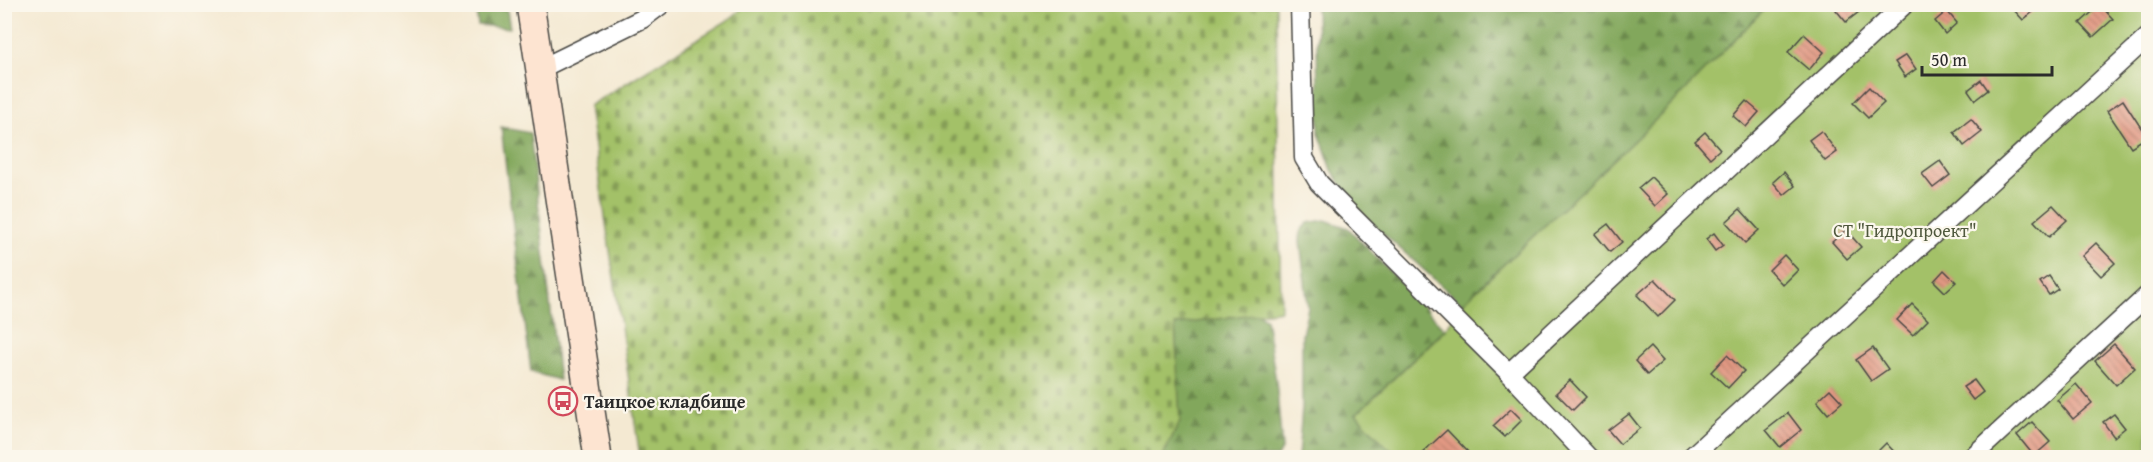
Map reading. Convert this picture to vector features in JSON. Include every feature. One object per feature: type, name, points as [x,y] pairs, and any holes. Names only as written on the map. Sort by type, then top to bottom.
[{"type":"main road","points":[[531,4],[598,458]]},
{"type":"street","points":[[540,69],[642,19],[662,4]]},
{"type":"street","points":[[1300,4],[1304,158],[1319,183],[1509,373],[1589,458]]},
{"type":"street","points":[[1509,373],[1905,4]]},
{"type":"street","points":[[1690,458],[2148,37]]},
{"type":"street","points":[[1971,458],[2148,296]]},
{"type":"green space","points":[[475,5],[506,5],[510,28],[478,25]]},
{"type":"green space","points":[[746,5],[1276,5],[1281,310],[1175,325],[1180,421],[1162,457],[640,457],[589,106],[730,19]]},
{"type":"green space","points":[[1316,5],[1768,5],[1670,106],[1462,304],[1358,211],[1332,170],[1319,133]]},
{"type":"green space","name":"СТ \"Гидропроект\"","points":[[1768,5],[2148,5],[2148,457],[1402,457],[1388,448],[1356,414],[1445,330],[1462,304],[1670,106]]},
{"type":"green space","points":[[501,127],[530,133],[559,380],[531,372]]},
{"type":"green space","points":[[1325,220],[1348,228],[1445,329],[1356,414],[1388,448],[1402,457],[1298,457],[1302,408],[1302,335],[1308,307],[1300,241],[1301,230],[1308,223]]},
{"type":"green space","points":[[1258,313],[1266,319],[1276,381],[1282,448],[1277,457],[1162,458],[1180,421],[1175,325]]},
{"type":"building","points":[[1843,4],[1855,4],[1860,11],[1846,22],[1836,10]]},
{"type":"building","points":[[2021,4],[2029,4],[2034,11],[2023,20],[2014,10]]},
{"type":"building","points":[[2100,5],[2113,19],[2093,37],[2080,23]]},
{"type":"building","points":[[1947,11],[1957,23],[1945,34],[1935,21]]},
{"type":"building","points":[[1804,34],[1824,52],[1809,70],[1788,52]]},
{"type":"building","points":[[1906,55],[1916,69],[1905,77],[1895,62]]},
{"type":"building","points":[[1981,80],[1988,90],[1975,100],[1968,90]]},
{"type":"building","points":[[1869,87],[1884,103],[1868,118],[1853,103]]},
{"type":"building","points":[[2123,100],[2147,137],[2131,147],[2107,111]]},
{"type":"building","points":[[1746,101],[1759,112],[1746,127],[1733,116]]},
{"type":"building","points":[[1971,119],[1982,132],[1964,146],[1954,132]]},
{"type":"building","points":[[1821,131],[1837,152],[1825,161],[1809,140]]},
{"type":"building","points":[[1705,132],[1720,149],[1710,158],[1695,141]]},
{"type":"building","points":[[1940,161],[1950,175],[1933,188],[1922,174]]},
{"type":"building","points":[[1784,172],[1795,186],[1784,195],[1773,182]]},
{"type":"building","points":[[1651,177],[1668,194],[1655,206],[1638,188]]},
{"type":"building","points":[[2053,205],[2067,220],[2049,237],[2034,221]]},
{"type":"building","points":[[1740,209],[1759,230],[1745,243],[1726,222]]},
{"type":"building","points":[[1608,224],[1622,242],[1610,252],[1595,234]]},
{"type":"building","points":[[1846,230],[1861,247],[1847,259],[1832,242]]},
{"type":"building","points":[[1714,233],[1723,245],[1715,251],[1706,239]]},
{"type":"building","points":[[2096,243],[2115,263],[2101,276],[2082,256]]},
{"type":"building","points":[[1784,255],[1798,270],[1783,285],[1769,270]]},
{"type":"building","points":[[1944,270],[1956,282],[1945,292],[1934,281]]},
{"type":"building","points":[[2049,276],[2058,289],[2049,295],[2040,282]]},
{"type":"building","points":[[1655,279],[1675,300],[1658,317],[1637,295]]},
{"type":"building","points":[[1912,304],[1928,320],[1913,335],[1897,320]]},
{"type":"building","points":[[2114,344],[2135,368],[2116,385],[2095,361]]},
{"type":"building","points":[[1650,347],[1663,361],[1647,375],[1635,361]]},
{"type":"building","points":[[1873,348],[1888,369],[1871,381],[1856,360]]},
{"type":"building","points":[[1727,355],[1744,371],[1728,388],[1711,372]]},
{"type":"building","points":[[1570,380],[1586,397],[1573,410],[1556,393]]},
{"type":"building","points":[[1974,380],[1983,392],[1973,400],[1963,387]]},
{"type":"building","points":[[2076,384],[2092,403],[2073,419],[2057,400]]},
{"type":"building","points":[[1830,389],[1842,402],[1828,414],[1817,401]]},
{"type":"building","points":[[1511,409],[1522,420],[1505,437],[1493,426]]},
{"type":"building","points":[[1788,413],[1801,430],[1780,447],[1766,430]]},
{"type":"building","points":[[1629,414],[1640,428],[1620,444],[1608,430]]},
{"type":"building","points":[[2114,414],[2125,428],[2114,437],[2103,422]]},
{"type":"building","points":[[2032,422],[2050,442],[2034,456],[2017,435]]},
{"type":"building","points":[[1447,430],[1469,453],[1465,458],[1422,458],[1420,455]]},
{"type":"building","points":[[1886,443],[1900,458],[1876,458],[1874,455]]},
{"type":"place","name":"Таицкое кладбище","points":[[563,401]]}]
